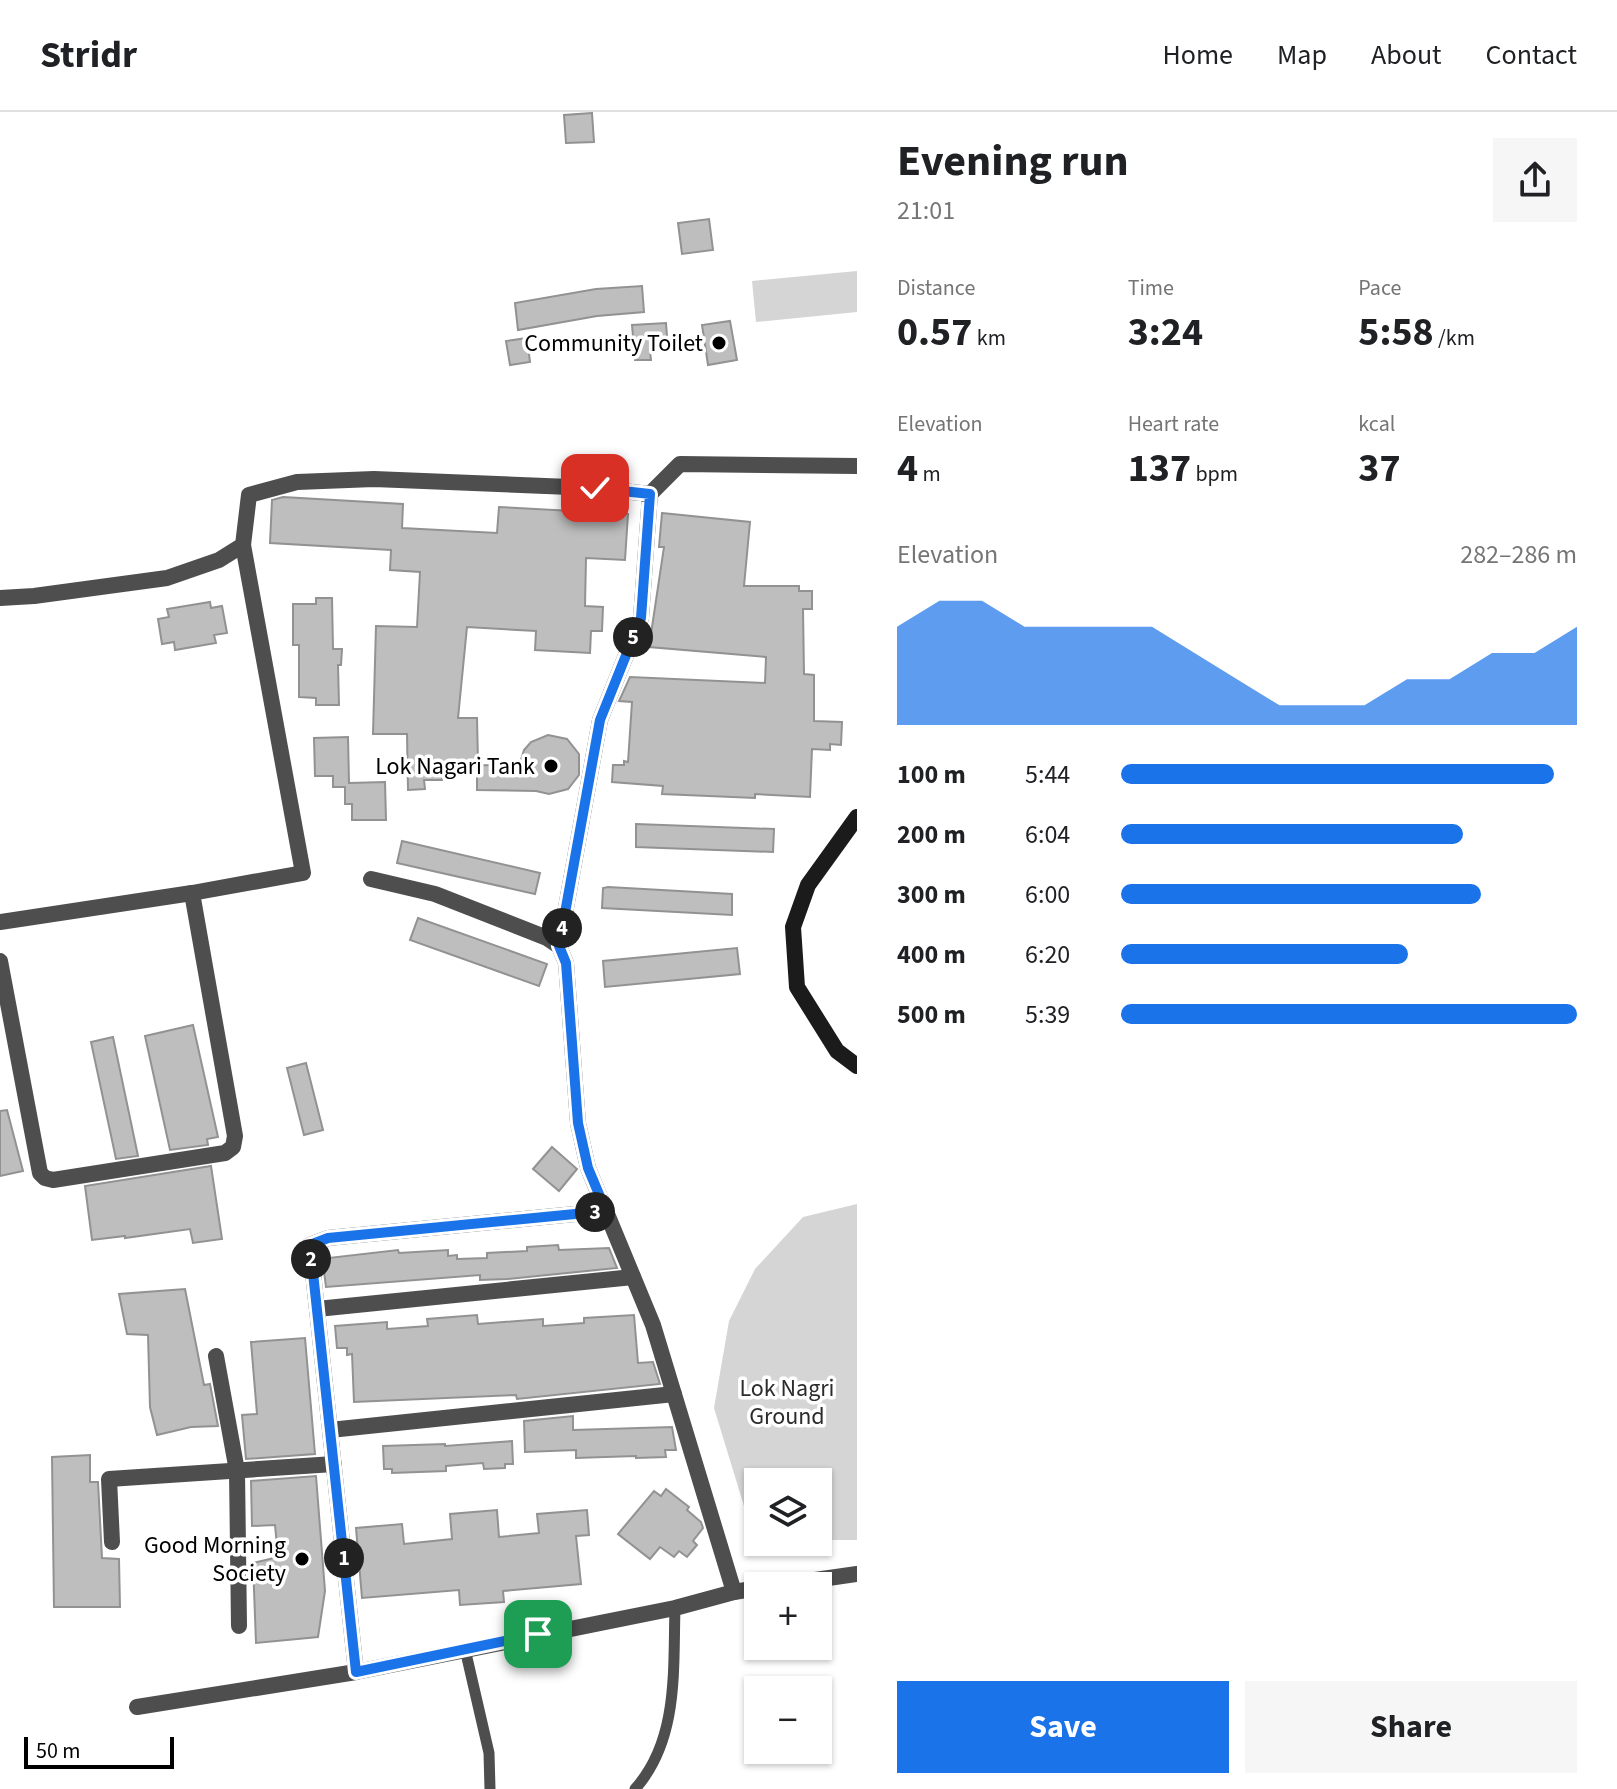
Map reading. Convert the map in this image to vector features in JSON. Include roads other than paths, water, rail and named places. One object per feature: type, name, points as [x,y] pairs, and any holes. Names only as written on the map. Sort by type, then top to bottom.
[{"type":"main road","points":[[857,817],[808,885],[793,927],[797,987],[837,1051],[857,1066]]},
{"type":"street","points":[[734,1592],[653,1325],[588,1168],[578,1123],[566,963],[559,946],[600,720],[641,618],[650,494],[680,464],[857,466]]},
{"type":"street","points":[[0,922],[303,873],[243,545],[249,495],[297,482],[374,479],[595,488],[650,494]]},
{"type":"street","points":[[0,598],[167,578],[219,560],[243,545]]},
{"type":"street","points":[[371,879],[435,894],[547,938],[559,946]]},
{"type":"street","points":[[0,961],[40,1173],[45,1178],[53,1180],[225,1153],[233,1147],[235,1136],[192,893]]},
{"type":"street","points":[[356,1672],[310,1245],[328,1238],[606,1211]]},
{"type":"street","points":[[317,1309],[633,1277]]},
{"type":"street","points":[[216,1356],[237,1471],[239,1626]]},
{"type":"street","points":[[330,1430],[674,1394]]},
{"type":"street","points":[[112,1542],[109,1479],[334,1464]]},
{"type":"street","points":[[832,1578],[857,1574]]},
{"type":"street","points":[[137,1707],[356,1672],[675,1608],[744,1590]]},
{"type":"lane","points":[[635,1789],[648,1774],[664,1738],[672,1702],[675,1608]]},
{"type":"lane","points":[[465,1649],[489,1753],[490,1789]]},
{"type":"place","name":"Community Toilet","points":[[719,343]]},
{"type":"place","name":"Lok Nagari Tank","points":[[551,766]]},
{"type":"place","name":"Good Morning Society","points":[[302,1559]]},
{"type":"park label","name":"Lok Nagri Ground","points":[[787,1402]]}]
